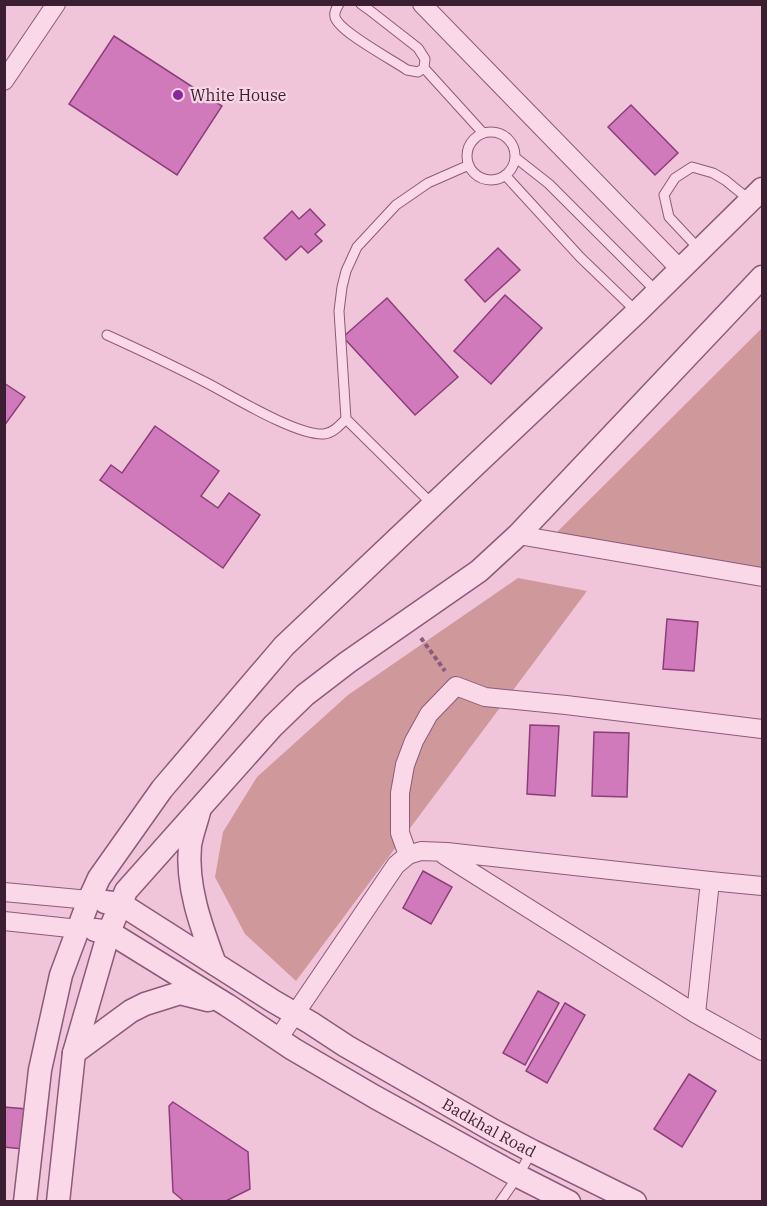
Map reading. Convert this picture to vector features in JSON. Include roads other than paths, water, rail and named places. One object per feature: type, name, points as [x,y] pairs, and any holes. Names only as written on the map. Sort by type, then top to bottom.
[{"type":"street","points":[[4,81],[56,4]]},
{"type":"street","points":[[422,4],[681,270]]},
{"type":"street","points":[[25,1202],[40,1070],[61,975],[99,878],[162,789],[284,646],[701,251],[757,195]]},
{"type":"street","points":[[58,1202],[74,1053],[109,932],[126,891],[273,726],[305,695],[348,662],[479,571],[518,535],[762,277]]},
{"type":"street","points":[[518,535],[762,577]]},
{"type":"street","points":[[408,855],[400,833],[400,793],[405,765],[414,741],[429,714],[456,686],[484,697],[762,729]]},
{"type":"street","points":[[200,808],[190,843],[190,873],[199,919],[215,964]]},
{"type":"street","points":[[440,852],[696,1014],[762,1051]]},
{"type":"street","points":[[279,1039],[396,865],[408,855],[440,852],[762,885]]},
{"type":"street","points":[[696,1014],[710,881]]},
{"type":"street","points":[[4,892],[121,904]]},
{"type":"street","name":"Badkhal Road","points":[[121,904],[346,1046],[532,1151],[635,1202]]},
{"type":"street","points":[[4,921],[109,932]]},
{"type":"street","name":"Badkhal Road","points":[[109,932],[375,1097],[569,1202]]},
{"type":"street","points":[[74,1053],[131,1011],[180,993],[227,1005]]},
{"type":"lane","points":[[339,4],[335,10],[335,19],[343,29],[407,70],[418,72],[424,68]]},
{"type":"lane","points":[[361,4],[418,48],[425,59],[424,68],[483,133]]},
{"type":"lane","points":[[491,131],[499,133],[512,143],[515,150],[514,166],[505,176],[495,180],[479,177],[473,172],[467,158],[471,142],[483,133],[491,131]]},
{"type":"lane","points":[[516,158],[549,184],[657,292]]},
{"type":"lane","points":[[434,505],[346,419],[339,311],[346,271],[357,247],[396,205],[428,183],[469,165]]},
{"type":"lane","points":[[701,251],[669,217],[664,195],[675,178],[692,168],[713,173],[757,195]]},
{"type":"lane","points":[[505,176],[580,257],[636,312]]},
{"type":"lane","points":[[107,335],[158,358],[282,422],[310,433],[324,434],[334,431],[346,419]]},
{"type":"lane","points":[[500,1202],[532,1151]]},
{"type":"place","name":"White House","points":[[178,95]]}]
